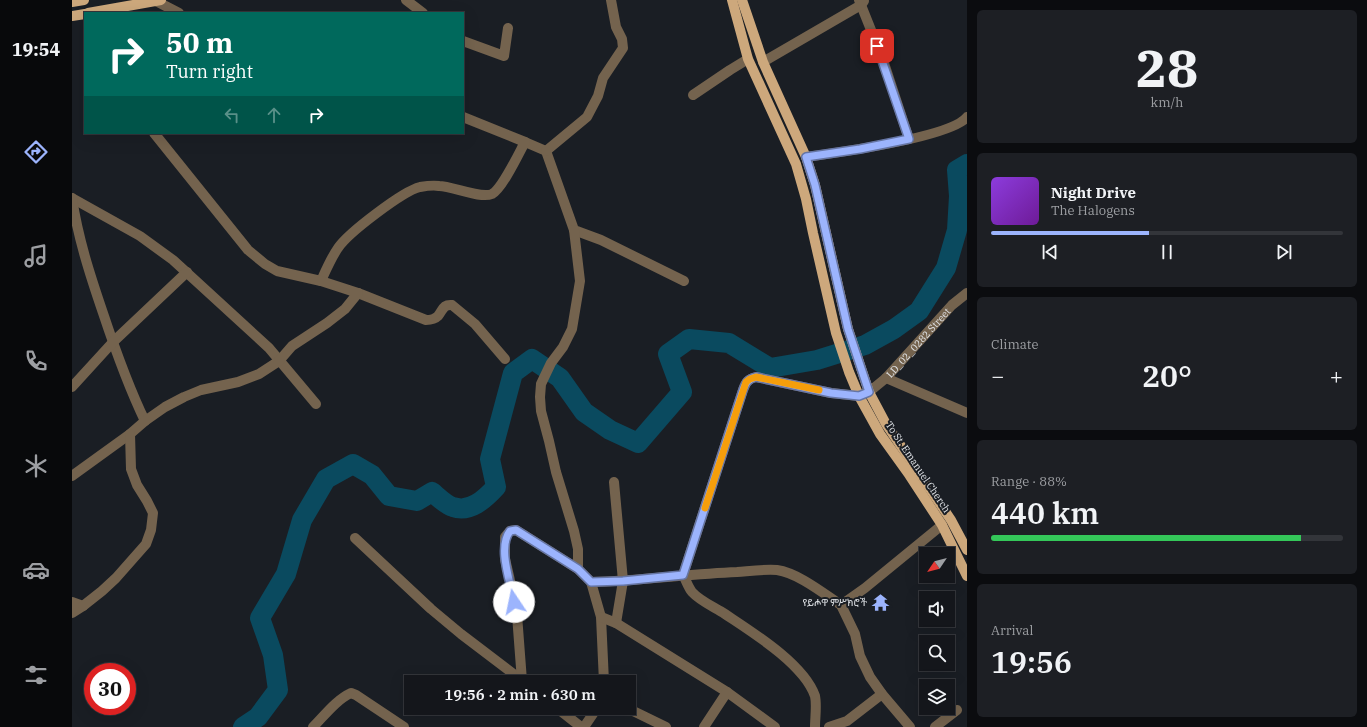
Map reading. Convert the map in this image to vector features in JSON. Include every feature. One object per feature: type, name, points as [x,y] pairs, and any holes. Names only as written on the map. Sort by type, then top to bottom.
[{"type":"main road","points":[[72,2],[84,0]]},
{"type":"main road","name":"To St. Emanuel Cherch","points":[[732,0],[748,59],[796,164],[806,198],[812,233],[836,333],[848,372],[886,424],[951,520],[967,550]]},
{"type":"main road","points":[[742,0],[763,62],[806,157],[815,185],[848,329],[859,364],[864,394]]},
{"type":"main road","points":[[96,12],[127,9],[158,1]]},
{"type":"main road","points":[[72,16],[84,13]]},
{"type":"main road","name":"To St. Emanuel Cherch","points":[[864,394],[880,434],[942,525],[967,576]]},
{"type":"street","points":[[406,0],[422,12]]},
{"type":"street","points":[[546,151],[587,118],[598,96],[603,78],[623,48],[622,39],[616,27],[611,0]]},
{"type":"street","points":[[158,1],[176,12]]},
{"type":"street","points":[[763,62],[862,2],[909,139]]},
{"type":"street","points":[[464,41],[504,56],[508,28]]},
{"type":"street","points":[[693,95],[748,59]]},
{"type":"street","points":[[464,117],[546,151],[574,230],[580,281],[572,329],[563,347],[551,363],[541,384],[540,397],[541,411],[556,472],[578,549],[578,569]]},
{"type":"street","points":[[806,157],[860,149],[909,139],[949,127],[964,121],[967,117]]},
{"type":"street","points":[[155,134],[248,250],[265,264],[277,270],[321,281],[358,293],[426,320],[438,316],[443,307],[452,305],[476,324],[505,358]]},
{"type":"street","points":[[321,281],[338,248],[349,235],[394,201],[419,187],[432,186],[439,186],[466,192],[492,194],[509,173],[525,142]]},
{"type":"street","points":[[72,198],[140,236],[173,260],[269,348],[316,404]]},
{"type":"street","points":[[72,198],[76,226],[86,263],[113,342],[145,421]]},
{"type":"street","points":[[574,230],[602,240],[684,281]]},
{"type":"street","points":[[73,385],[113,342],[187,272]]},
{"type":"street","points":[[72,476],[130,434],[165,406],[201,390],[238,382],[259,374],[279,360],[292,346],[345,309],[358,293]]},
{"type":"street","name":"LD_02_0282 Street","points":[[864,394],[886,378],[952,304],[967,293]]},
{"type":"street","points":[[815,727],[815,698],[811,688],[796,667],[775,649],[691,591],[683,575],[746,382],[756,377],[831,393],[864,394]]},
{"type":"street","points":[[886,378],[967,413]]},
{"type":"street","points":[[72,613],[102,591],[116,578],[146,544],[151,530],[153,514],[148,501],[137,485],[132,469],[130,434]]},
{"type":"street","points":[[614,482],[623,581],[616,623]]},
{"type":"street","points":[[841,605],[865,588],[942,525]]},
{"type":"street","points":[[522,675],[517,616],[505,559],[505,537],[510,531],[516,530],[578,569],[591,582],[602,617],[604,675]]},
{"type":"street","points":[[355,538],[437,614],[515,675]]},
{"type":"street","points":[[591,582],[623,581],[702,573],[777,570],[793,575],[841,605],[855,634],[860,656],[870,677],[882,694],[910,727]]},
{"type":"street","points":[[72,602],[83,606]]},
{"type":"street","points":[[602,617],[616,623],[727,692],[775,727]]},
{"type":"street","points":[[704,727],[727,692]]},
{"type":"street","points":[[313,727],[339,701],[352,693],[404,727]]},
{"type":"street","points":[[829,727],[847,721],[882,694]]},
{"type":"street","points":[[935,727],[957,710]]},
{"type":"street","points":[[636,712],[666,727]]},
{"type":"street","points":[[566,715],[581,727]]},
{"type":"street","points":[[584,727],[592,715]]},
{"type":"waterway","points":[[243,727],[258,717],[278,690],[273,655],[260,618],[286,574],[302,520],[326,479],[353,464],[372,475],[389,496],[417,501],[432,492],[445,503],[453,507],[465,508],[477,504],[496,487],[490,459],[513,373],[532,359],[560,378],[584,412],[610,430],[638,443],[682,392],[668,354],[689,339],[729,343],[770,368],[817,360],[865,345],[894,329],[919,311],[946,268],[957,230],[959,196],[957,170],[967,164]]},
{"type":"slow traffic","points":[[705,508],[746,382],[756,377],[819,390]]},
{"type":"place","name":"የይሖዋ ምሥክሮች","points":[[880,602]]},
{"type":"route","points":[[514,602],[505,559],[505,537],[510,531],[516,530],[578,569],[591,582],[623,581],[683,575],[743,390],[746,382],[750,379],[756,377],[831,393],[859,396],[869,392],[848,329],[815,185],[806,157],[860,149],[909,139],[877,46]]}]
